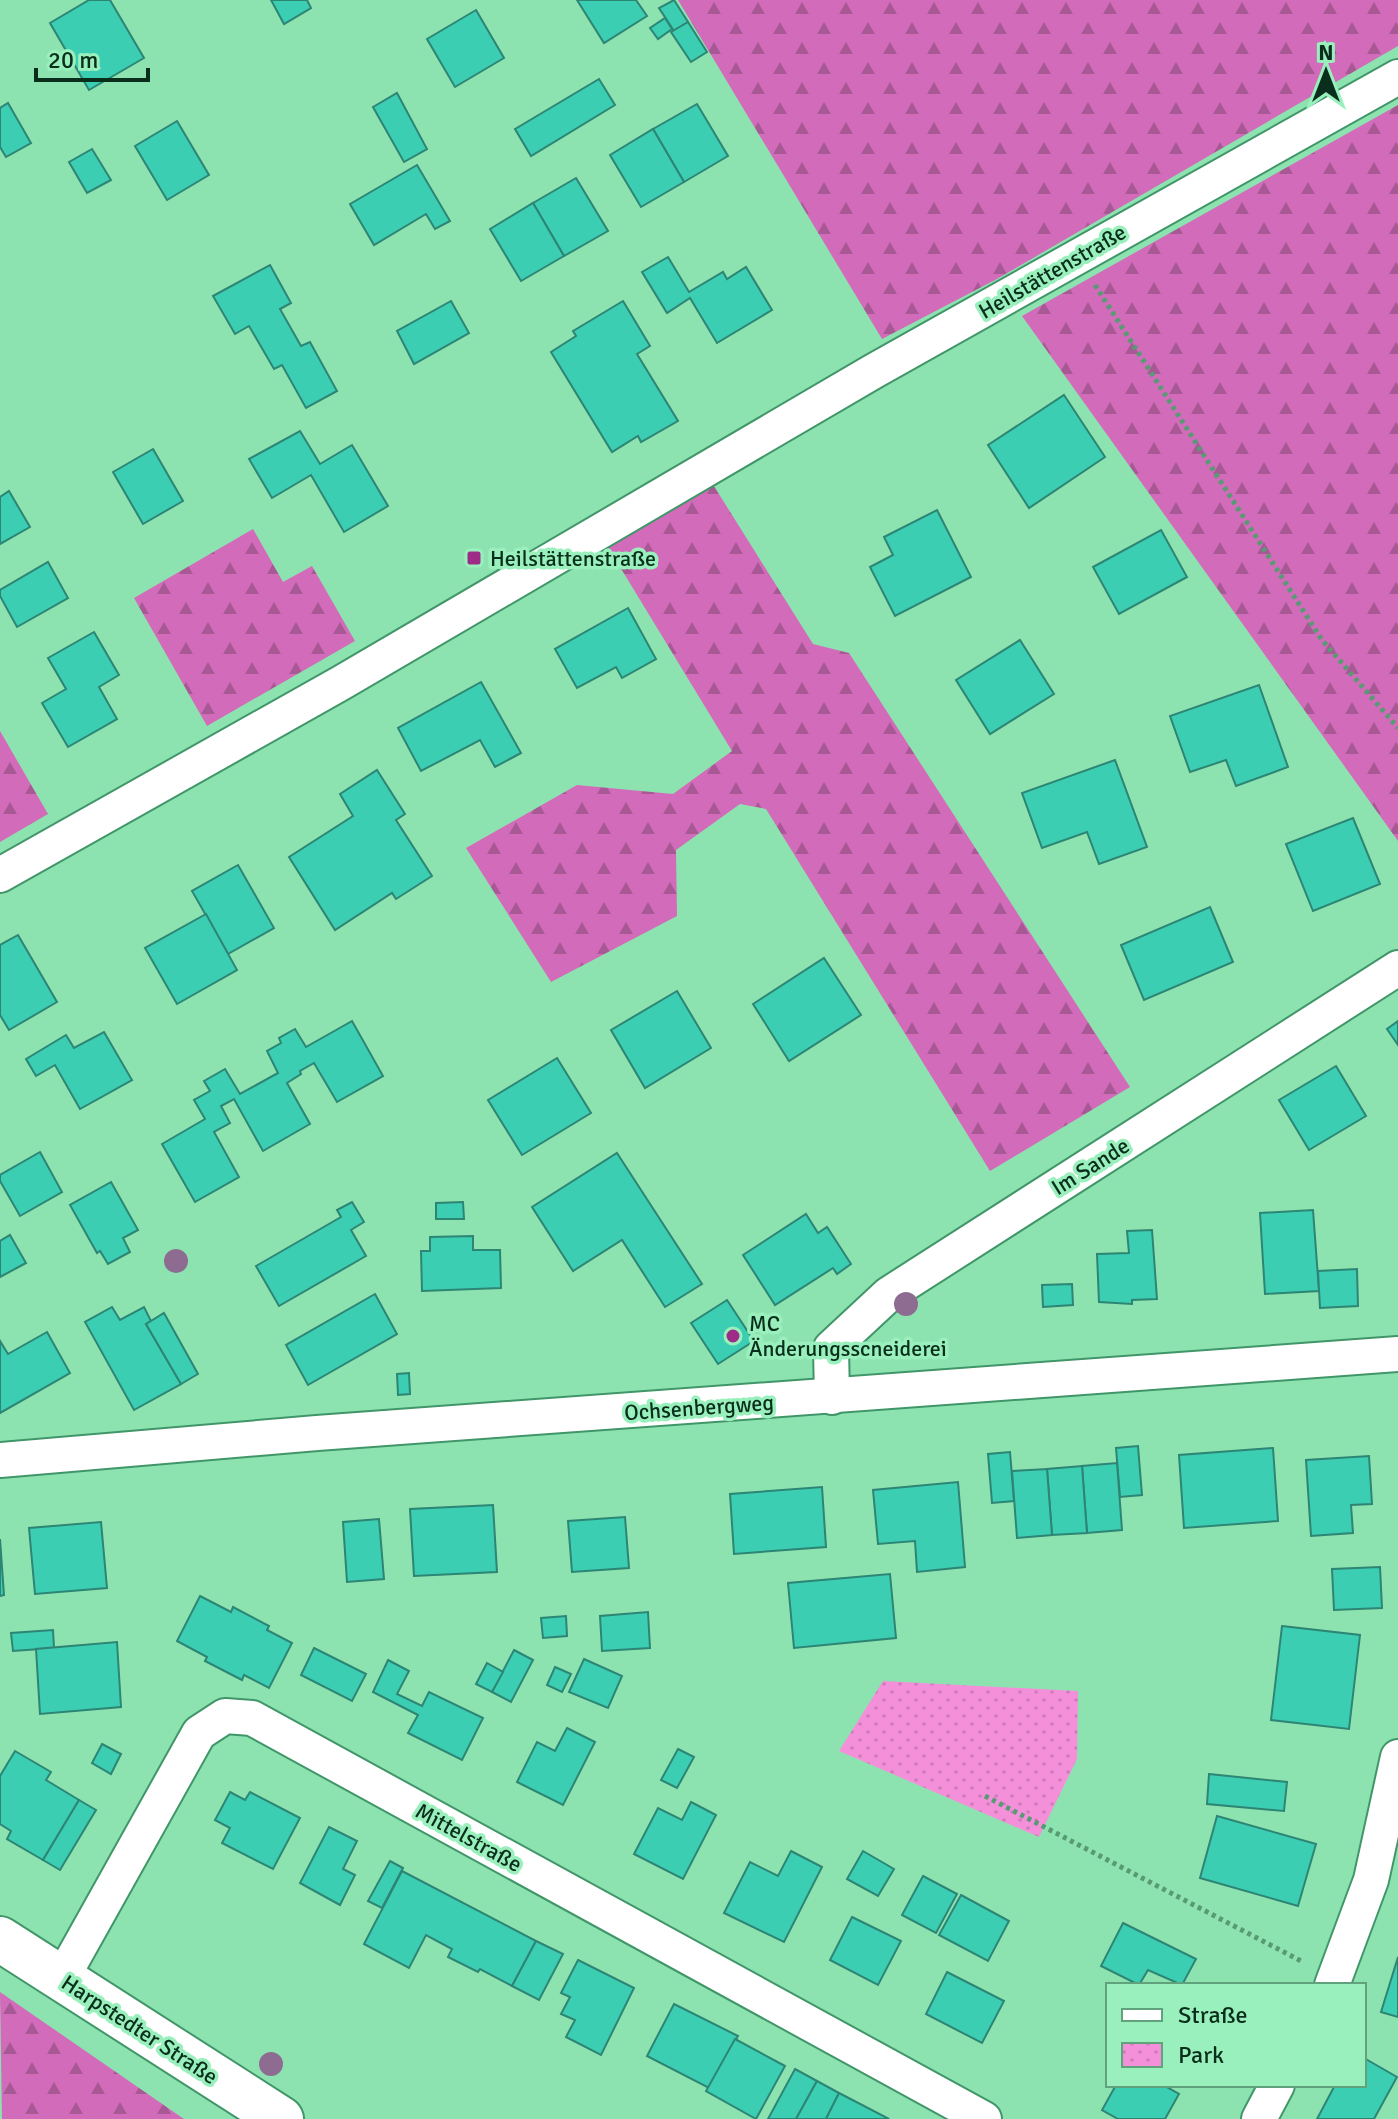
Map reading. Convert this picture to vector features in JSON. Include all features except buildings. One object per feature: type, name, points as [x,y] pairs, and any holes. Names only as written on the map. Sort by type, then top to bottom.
[{"type":"main road","name":"Harpstedter Straße","points":[[0,1939],[281,2119]]},
{"type":"street","name":"Heilstättenstraße","points":[[0,875],[341,683],[874,371],[1398,77]]},
{"type":"street","name":"Im Sande","points":[[832,1397],[831,1348],[889,1294],[1398,968]]},
{"type":"street","name":"Ochsenbergweg","points":[[0,1460],[333,1432],[1398,1354]]},
{"type":"street","name":"Mittelstraße","points":[[62,1978],[199,1733],[225,1716],[252,1718],[984,2119]]},
{"type":"street","points":[[1334,1982],[1371,1880],[1398,1757]]},
{"type":"street","points":[[1259,2119],[1276,2087]]},
{"type":"path","points":[[1077,257],[1322,640],[1398,728]]},
{"type":"path","points":[[985,1796],[1334,1982]]},
{"type":"green space","points":[[678,0],[1398,0],[1398,46],[997,279],[882,339]]},
{"type":"green space","points":[[1398,105],[1398,841],[1022,316]]},
{"type":"green space","points":[[712,483],[813,644],[849,653],[1130,1087],[990,1171],[766,809],[740,804],[676,850],[677,916],[551,982],[466,848],[577,785],[673,794],[732,751],[606,544]]},
{"type":"green space","points":[[253,529],[283,582],[312,566],[355,641],[207,726],[134,598]]},
{"type":"green space","points":[[0,731],[48,814],[0,842]]},
{"type":"green space","points":[[883,1681],[1078,1691],[1077,1759],[1039,1837],[839,1751]]},
{"type":"green space","points":[[0,1992],[184,2119],[2,2119]]},
{"type":"place","name":"Heilstättenstraße","points":[[474,558]]},
{"type":"place","name":"MC Änderungsscneiderei","points":[[733,1336]]}]
